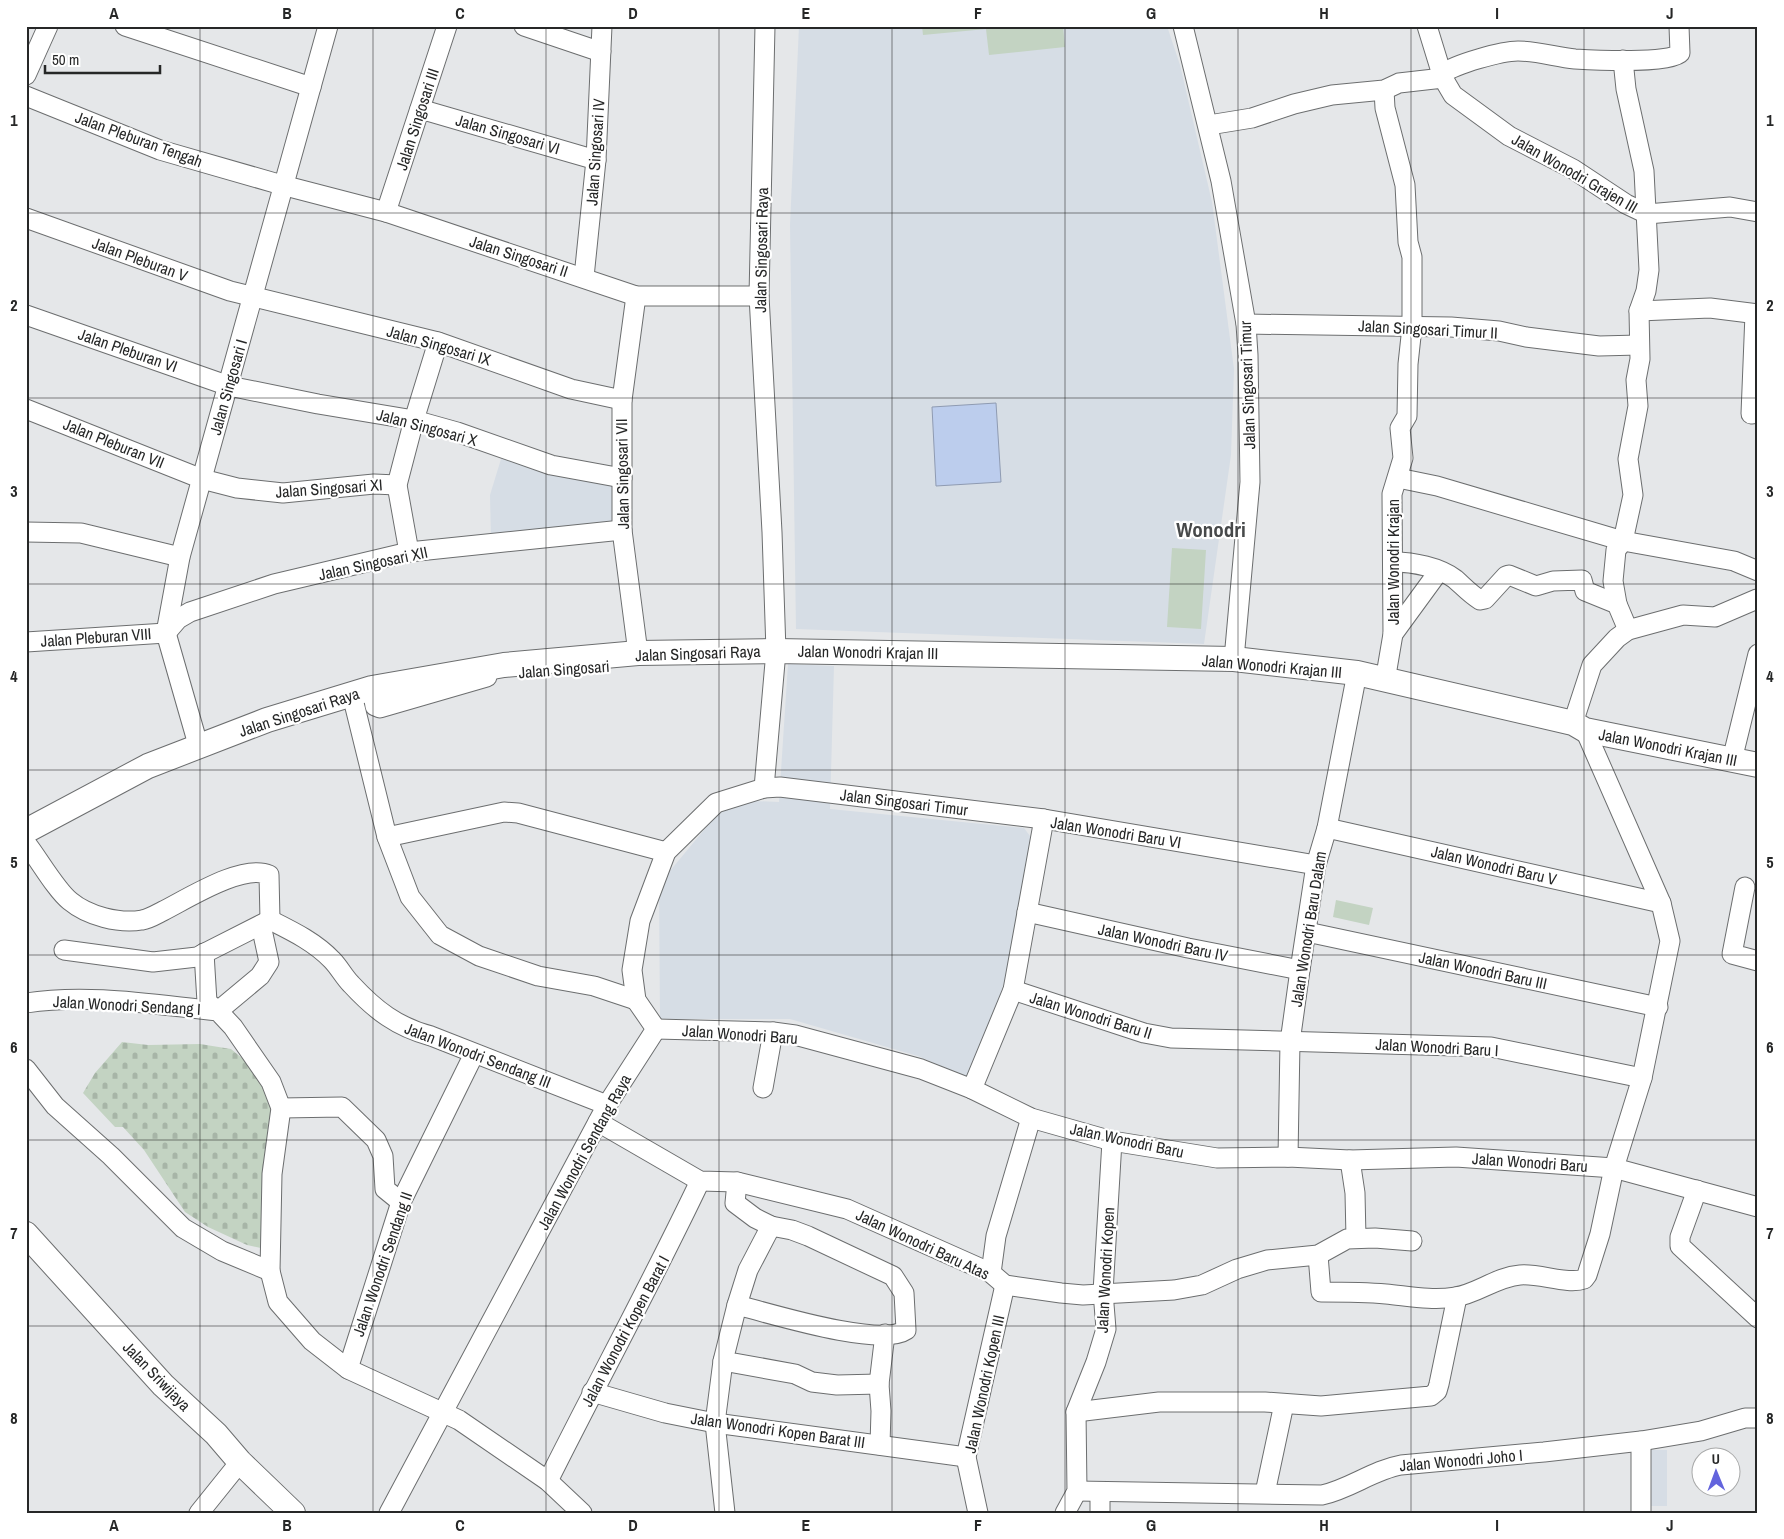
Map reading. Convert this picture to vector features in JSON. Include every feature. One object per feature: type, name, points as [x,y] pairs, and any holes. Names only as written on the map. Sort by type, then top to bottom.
[{"type":"main road","name":"Jalan Singosari Raya","points":[[26,831],[148,766],[199,748],[267,720],[362,691],[504,665],[638,653],[774,651]]},
{"type":"main road","name":"Jalan Wonodri Krajan III","points":[[774,651],[1234,659],[1357,673],[1579,727],[1758,765]]},
{"type":"main road","name":"Jalan Sriwijaya","points":[[26,1234],[163,1385],[216,1434],[240,1462],[293,1513]]},
{"type":"street","points":[[26,75],[48,26]]},
{"type":"street","points":[[125,26],[311,87]]},
{"type":"street","name":"Jalan Singosari I","points":[[199,748],[166,633],[180,557],[230,386],[282,185],[328,26]]},
{"type":"street","name":"Jalan Singosari III","points":[[386,212],[447,26]]},
{"type":"street","points":[[524,26],[601,52]]},
{"type":"street","name":"Jalan Singosari IV","points":[[584,278],[596,160],[602,26]]},
{"type":"street","name":"Jalan Singosari Raya","points":[[765,26],[759,296],[772,532],[774,651]]},
{"type":"street","name":"Jalan Singosari Timur","points":[[1183,26],[1209,125],[1221,181],[1246,324],[1250,482],[1234,659]]},
{"type":"street","name":"Jalan Wonodri Grajen III","points":[[1427,26],[1443,76],[1453,94],[1509,136],[1573,169],[1626,204],[1647,214],[1730,207],[1758,212]]},
{"type":"street","points":[[1209,125],[1252,118],[1294,104],[1332,95],[1384,90],[1399,83],[1443,76],[1470,62],[1501,52],[1520,51],[1573,59],[1643,60],[1679,56],[1679,26]]},
{"type":"street","points":[[1623,60],[1626,89],[1644,171],[1647,214],[1646,242],[1649,270],[1640,312],[1640,359],[1636,380],[1638,406],[1628,459],[1633,495],[1623,541],[1616,550],[1613,582],[1617,604],[1628,630]]},
{"type":"street","name":"Jalan Wonodri Krajan","points":[[1384,90],[1386,108],[1405,185],[1408,242],[1412,257],[1412,327],[1408,364],[1407,416],[1400,428],[1403,458],[1392,494],[1391,509],[1394,562],[1393,634],[1384,681]]},
{"type":"street","name":"Jalan Pleburan Tengah","points":[[26,96],[160,150],[282,185]]},
{"type":"street","name":"Jalan Singosari VI","points":[[420,109],[596,160]]},
{"type":"street","name":"Jalan Singosari II","points":[[282,185],[386,212],[636,296],[759,296]]},
{"type":"street","name":"Jalan Pleburan V","points":[[26,218],[253,298]]},
{"type":"street","name":"Jalan Singosari VII","points":[[636,296],[622,400],[622,530],[638,653]]},
{"type":"street","name":"Jalan Singosari IX","points":[[253,298],[438,342],[571,389],[622,400]]},
{"type":"street","points":[[1640,312],[1710,308],[1756,314],[1751,414],[1758,413]]},
{"type":"street","name":"Jalan Pleburan VI","points":[[26,315],[230,386]]},
{"type":"street","name":"Jalan Singosari Timur II","points":[[1246,324],[1412,327],[1499,331],[1526,337],[1599,346],[1639,345]]},
{"type":"street","points":[[409,552],[397,485],[414,420],[438,342]]},
{"type":"street","name":"Jalan Singosari X","points":[[230,386],[318,404],[414,420],[458,432],[551,465],[622,478]]},
{"type":"street","name":"Jalan Pleburan VII","points":[[26,408],[202,479]]},
{"type":"street","points":[[1398,478],[1437,486],[1623,541],[1734,561],[1758,571]]},
{"type":"street","name":"Jalan Singosari XI","points":[[202,479],[258,492],[283,493],[374,484],[397,485]]},
{"type":"street","name":"Jalan Singosari XII","points":[[166,633],[178,619],[190,612],[274,584],[409,552],[622,530]]},
{"type":"street","points":[[26,532],[81,532],[180,557]]},
{"type":"street","points":[[1394,562],[1408,562],[1453,578],[1480,600],[1484,599],[1509,575],[1536,586],[1554,581],[1582,580],[1585,591],[1617,604]]},
{"type":"street","points":[[1393,634],[1438,572]]},
{"type":"street","points":[[1318,1255],[1321,1292],[1383,1294],[1439,1299],[1457,1297],[1504,1278],[1519,1275],[1575,1281],[1584,1279],[1600,1234],[1614,1168],[1642,1078],[1670,941],[1660,903],[1579,727],[1592,665],[1617,638],[1628,630],[1683,615],[1714,617],[1757,601],[1758,577]]},
{"type":"street","name":"Jalan Pleburan VIII","points":[[26,642],[166,633]]},
{"type":"street","points":[[656,1029],[636,1000],[632,970],[640,921],[666,852],[716,803],[764,788],[774,651]]},
{"type":"street","name":"Jalan Singosari","points":[[362,691],[375,706],[380,708],[497,674],[602,666],[769,658],[774,651]]},
{"type":"street","points":[[1732,760],[1758,654]]},
{"type":"street","name":"Jalan Wonodri Baru Dalam","points":[[1288,1157],[1290,1042],[1300,970],[1316,865],[1326,828],[1357,673]]},
{"type":"street","points":[[362,691],[387,837],[410,897],[440,935],[479,956],[538,976],[594,986],[636,1000]]},
{"type":"street","name":"Jalan Singosari Timur","points":[[764,788],[780,787],[1044,819]]},
{"type":"street","points":[[387,837],[504,812],[518,813],[666,852]]},
{"type":"street","name":"Jalan Wonodri Baru VI","points":[[972,1089],[1013,990],[1044,819],[1316,865]]},
{"type":"street","name":"Jalan Wonodri Baru V","points":[[1326,828],[1660,903]]},
{"type":"street","points":[[26,843],[68,900],[82,909],[102,917],[126,921],[144,920],[234,876],[262,872],[269,875],[266,922],[269,962],[260,976],[218,1011],[207,1002],[204,953]]},
{"type":"street","points":[[1746,887],[1732,954],[1758,961]]},
{"type":"street","name":"Jalan Wonodri Baru IV","points":[[1027,912],[1188,948],[1300,970]]},
{"type":"street","points":[[64,950],[153,962],[197,957],[266,922]]},
{"type":"street","name":"Jalan Wonodri Sendang III","points":[[266,922],[292,930],[332,960],[350,984],[380,1012],[408,1029],[432,1036],[607,1105]]},
{"type":"street","name":"Jalan Wonodri Baru III","points":[[1307,932],[1658,1007]]},
{"type":"street","name":"Jalan Wonodri Baru II","points":[[1013,990],[1144,1033],[1171,1038],[1290,1042]]},
{"type":"street","name":"Jalan Wonodri Sendang I","points":[[26,1003],[50,1000],[106,1001],[218,1011],[233,1027],[271,1082],[281,1108],[272,1174],[270,1271],[278,1302],[312,1341],[348,1368],[459,1420],[548,1481],[582,1513]]},
{"type":"street","name":"Jalan Wonodri Baru","points":[[656,1029],[773,1032],[833,1044],[912,1066],[972,1089],[1030,1118],[1112,1141],[1217,1158],[1288,1157],[1350,1160],[1456,1157],[1614,1168],[1758,1207]]},
{"type":"street","name":"Jalan Wonodri Sendang Raya","points":[[389,1513],[607,1105],[656,1029]]},
{"type":"street","points":[[763,1088],[773,1032]]},
{"type":"street","name":"Jalan Wonodri Baru I","points":[[1290,1042],[1491,1047],[1642,1078]]},
{"type":"street","name":"Jalan Wonodri Sendang II","points":[[348,1368],[401,1202],[474,1054]]},
{"type":"street","points":[[26,1069],[55,1106],[110,1156],[183,1228],[222,1251],[270,1271]]},
{"type":"street","points":[[281,1108],[342,1107],[376,1140],[383,1156],[385,1189],[401,1202]]},
{"type":"street","points":[[991,1273],[996,1236],[1030,1118]]},
{"type":"street","name":"Jalan Wonodri Baru Atas","points":[[598,1122],[700,1180],[737,1182],[847,1209],[991,1273],[1005,1285],[1068,1294],[1174,1290],[1202,1285],[1249,1265],[1267,1260],[1318,1255],[1338,1243],[1356,1238]]},
{"type":"street","name":"Jalan Wonodri Kopen","points":[[1066,1513],[1077,1490],[1076,1412],[1096,1362],[1106,1330],[1103,1292],[1112,1141]]},
{"type":"street","points":[[1350,1160],[1355,1193],[1356,1238],[1412,1241]]},
{"type":"street","name":"Jalan Wonodri Kopen Barat I","points":[[548,1481],[592,1392],[662,1262],[700,1180]]},
{"type":"street","points":[[737,1182],[735,1203],[755,1218],[771,1226],[792,1230],[808,1236],[893,1276],[904,1293],[906,1330],[902,1333],[885,1334],[839,1331],[737,1305]]},
{"type":"street","points":[[1697,1190],[1680,1237],[1680,1246],[1758,1318]]},
{"type":"street","points":[[725,1513],[715,1423],[722,1361],[748,1270],[771,1226]]},
{"type":"street","name":"Jalan Wonodri Kopen III","points":[[978,1513],[966,1457],[1005,1285]]},
{"type":"street","points":[[1076,1412],[1159,1402],[1321,1406],[1432,1396],[1437,1392],[1440,1384],[1457,1297]]},
{"type":"street","points":[[880,1445],[881,1411],[879,1384],[885,1334]]},
{"type":"street","points":[[722,1361],[795,1374],[812,1382],[838,1385],[879,1384]]},
{"type":"street","name":"Jalan Wonodri Kopen Barat III","points":[[592,1392],[666,1413],[715,1423],[966,1457]]},
{"type":"street","points":[[1265,1493],[1284,1404]]},
{"type":"street","name":"Jalan Wonodri Joho I","points":[[1077,1490],[1100,1492],[1322,1495],[1340,1490],[1386,1469],[1401,1465],[1640,1441],[1701,1431],[1745,1418],[1758,1418]]},
{"type":"street","points":[[1640,1441],[1642,1513]]},
{"type":"street","points":[[199,1513],[240,1462]]},
{"type":"street","points":[[1100,1492],[1100,1513]]},
{"type":"shaded area","points":[[799,26],[1167,26],[1180,65],[1212,202],[1234,369],[1231,455],[1204,644],[796,629],[790,225]]},
{"type":"shaded area","points":[[501,459],[616,479],[617,527],[491,539],[490,495]]},
{"type":"shaded area","points":[[788,664],[834,666],[830,809],[1024,828],[1033,840],[1019,925],[1001,993],[967,1077],[918,1056],[790,1019],[660,1019],[659,884],[724,806],[753,801],[779,802]]},
{"type":"shaded area","points":[[1647,1450],[1667,1450],[1667,1506],[1647,1506]]},
{"type":"green space","points":[[922,26],[1063,26],[1065,47],[989,55],[986,29],[923,35]]},
{"type":"green space","points":[[1172,548],[1206,550],[1201,629],[1167,627]]},
{"type":"green space","points":[[1336,900],[1373,908],[1369,925],[1333,917]]},
{"type":"green space","points":[[122,1042],[148,1045],[200,1044],[231,1049],[253,1067],[273,1095],[270,1250],[247,1245],[208,1227],[185,1212],[144,1150],[123,1127],[115,1127],[83,1093],[95,1073]]},
{"type":"water","points":[[996,403],[1001,482],[936,486],[932,407]]},
{"type":"district","name":"Wonodri","points":[[1211,530]]}]
